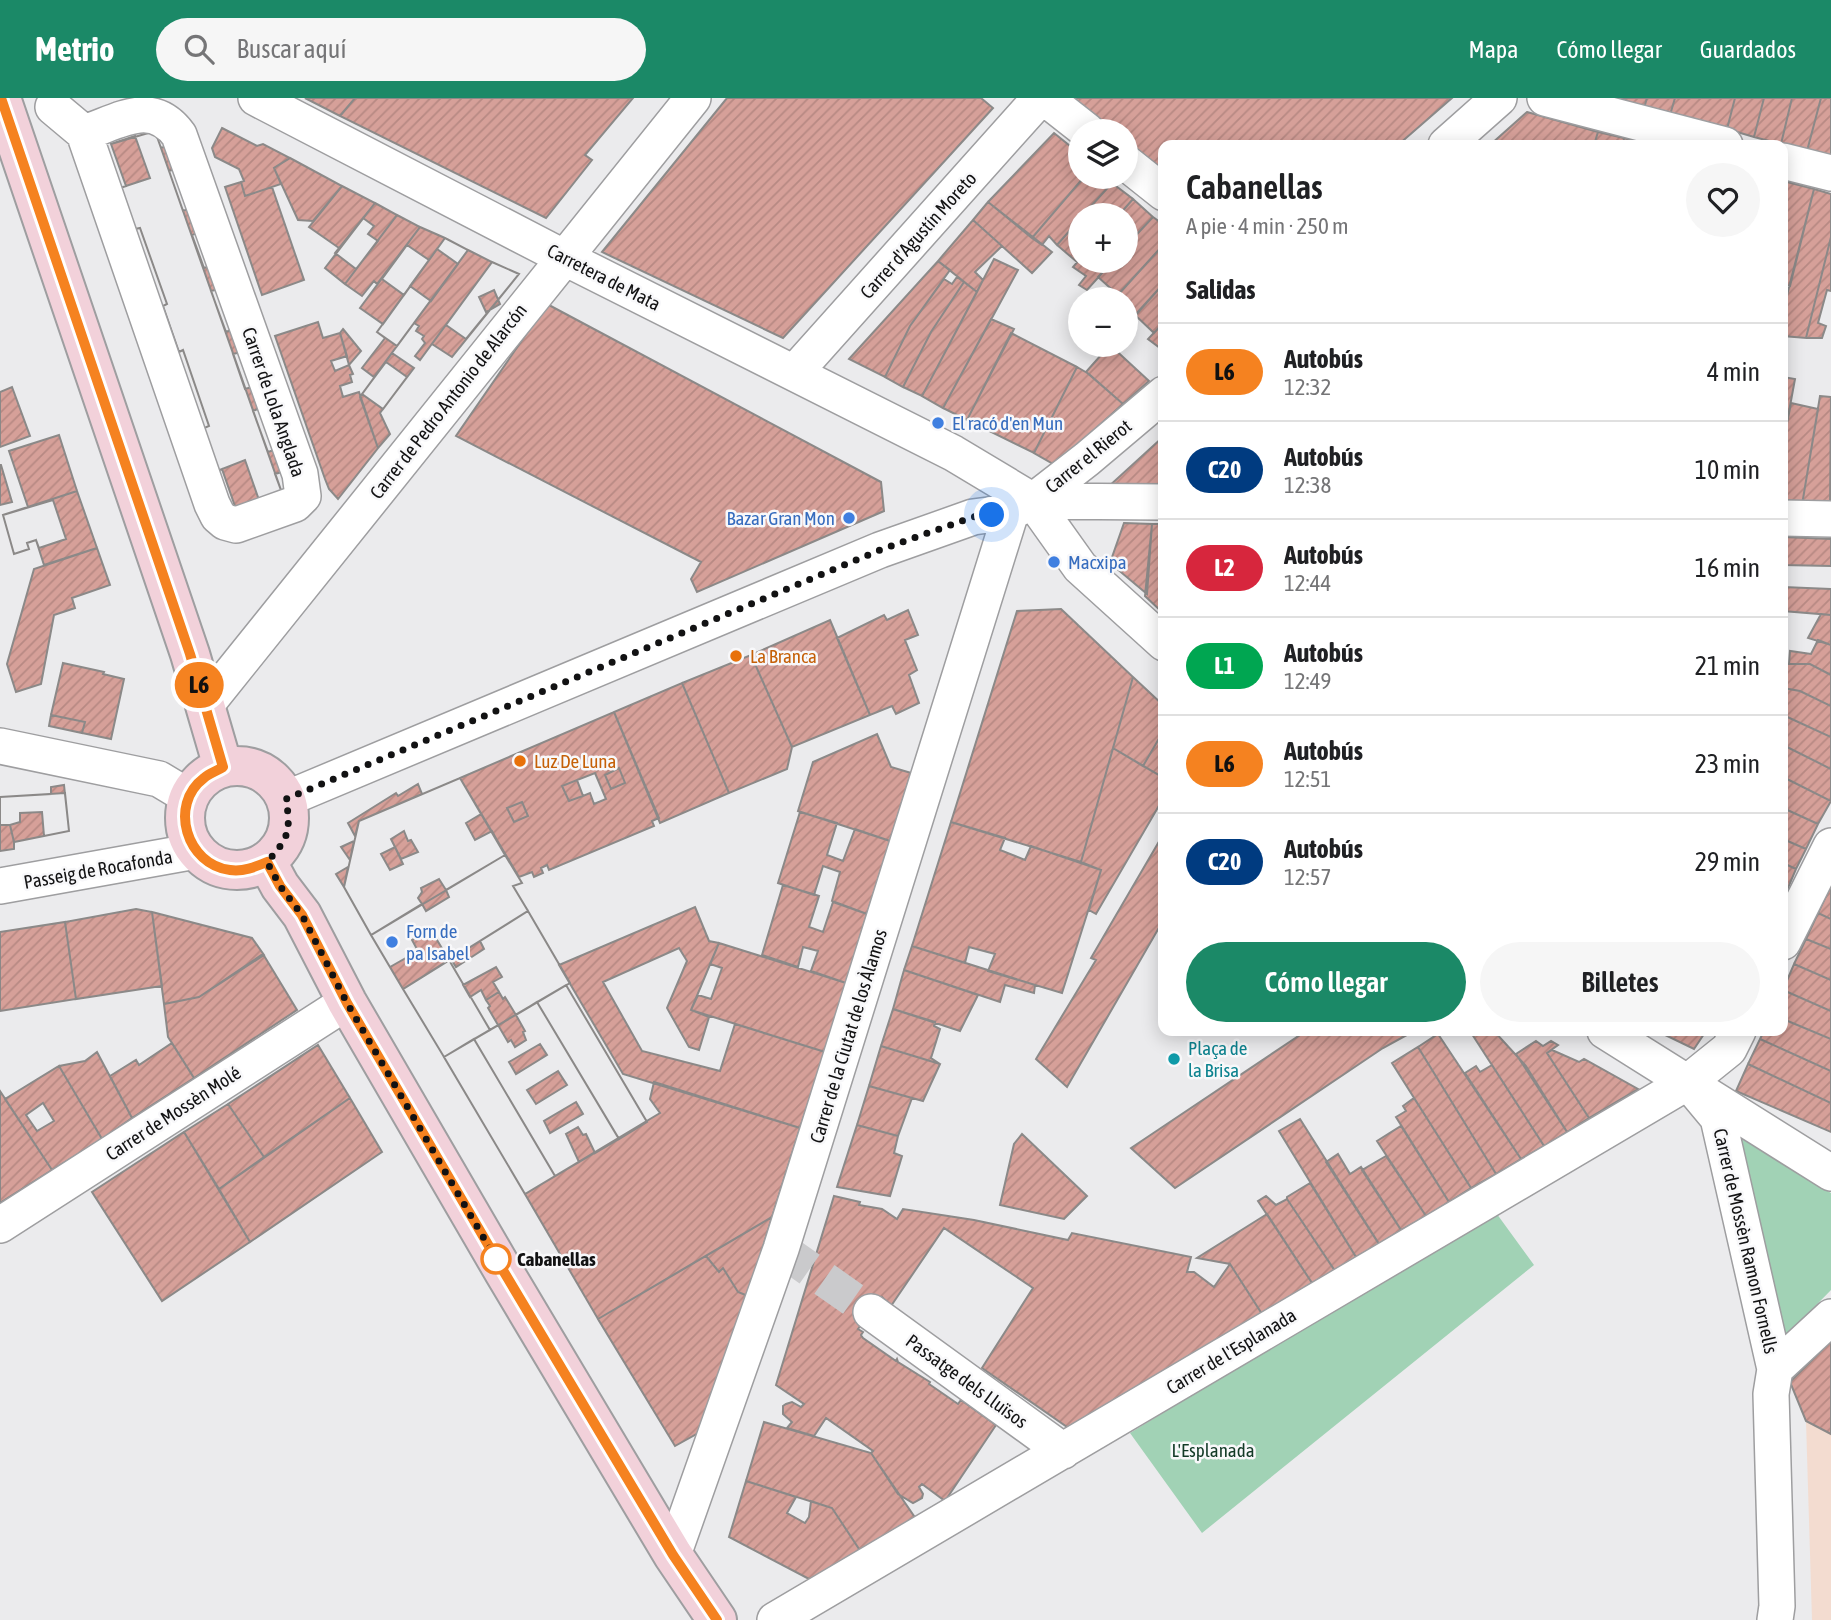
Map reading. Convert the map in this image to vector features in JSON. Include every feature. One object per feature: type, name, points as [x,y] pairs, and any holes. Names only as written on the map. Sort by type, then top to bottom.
[{"type":"street","points":[[1,98],[156,556],[223,767]]},
{"type":"street","name":"Carretera de Mata","points":[[256,98],[563,257],[953,453],[1022,506]]},
{"type":"street","name":"Carrer de Pedro Antonio de Alarcón","points":[[205,706],[693,98]]},
{"type":"street","name":"Carrer d'Agustín Moreto","points":[[795,372],[1040,98]]},
{"type":"street","points":[[1045,98],[1072,119]]},
{"type":"street","points":[[1452,140],[1499,98]]},
{"type":"street","points":[[1545,98],[1706,140]]},
{"type":"street","points":[[16,144],[57,102],[84,133]]},
{"type":"street","name":"Carrer de Lola Anglada","points":[[144,113],[165,119],[179,135],[300,474],[303,496],[295,504],[236,525],[225,522],[218,516],[84,133],[144,113]]},
{"type":"street","points":[[1788,162],[1831,173]]},
{"type":"street","points":[[1138,172],[1158,188]]},
{"type":"street","name":"Carrer el Rierot","points":[[1022,506],[1087,459],[1158,399]]},
{"type":"street","name":"Carrer el Rierot","points":[[1022,506],[1102,501],[1158,502]]},
{"type":"street","points":[[286,799],[880,550],[973,517],[1022,506],[1080,567],[1158,638]]},
{"type":"street","name":"Carrer de la Ciutat de los Àlamos","points":[[673,1555],[781,1249],[1022,506]]},
{"type":"street","points":[[1788,518],[1831,519]]},
{"type":"street","points":[[0,746],[159,779],[189,797]]},
{"type":"street","points":[[242,766],[260,771],[275,782],[286,799],[290,822],[283,845],[267,862],[249,870],[229,870],[211,864],[196,851],[187,834],[185,815],[189,797],[202,778],[223,767],[242,766]]},
{"type":"street","points":[[1788,932],[1831,846]]},
{"type":"street","name":"Passeig de Rocafonda","points":[[0,886],[196,851]]},
{"type":"street","points":[[267,862],[280,886],[302,915],[347,1003],[673,1555],[717,1620]]},
{"type":"street","name":"Carrer de Mossèn Molé","points":[[0,1224],[347,1003]]},
{"type":"street","points":[[1613,1036],[1831,1174]]},
{"type":"street","name":"Carrer de l'Esplanada","points":[[775,1620],[1688,1082],[1729,1049],[1736,1036]]},
{"type":"street","name":"Carrer de Mossèn Ramon Fornells","points":[[1688,1082],[1718,1118],[1775,1369],[1771,1394],[1777,1606],[1775,1620]]},
{"type":"street","name":"Passatge dels Lluïsos","points":[[871,1312],[1063,1451]]},
{"type":"street","points":[[1775,1369],[1831,1317]]},
{"type":"shaded area","points":[[1806,1421],[1831,1433],[1831,1620],[1812,1620]]},
{"type":"green space","points":[[1735,1135],[1831,1193],[1831,1290],[1786,1336]]},
{"type":"green space","name":"L'Esplanada","points":[[1494,1210],[1534,1265],[1202,1533],[1130,1433]]},
{"type":"building","points":[[305,98],[355,98],[340,116]]},
{"type":"building","points":[[355,98],[633,98],[585,155],[592,160],[546,218],[340,116]]},
{"type":"building","points":[[727,98],[981,98],[993,108],[783,338],[602,252]]},
{"type":"building","points":[[1071,98],[1452,98],[1404,140],[1158,140],[1158,167],[1138,152],[1138,119],[1097,119]]},
{"type":"building","points":[[1609,98],[1647,98],[1644,108]]},
{"type":"building","points":[[1647,98],[1675,98],[1670,115],[1644,108]]},
{"type":"building","points":[[1675,98],[1735,98],[1727,129],[1670,115]]},
{"type":"building","points":[[1735,98],[1764,98],[1754,137],[1727,129]]},
{"type":"building","points":[[1764,98],[1792,98],[1782,140],[1754,137]]},
{"type":"building","points":[[1792,98],[1821,98],[1807,151],[1788,146],[1788,140],[1782,140]]},
{"type":"building","points":[[1821,98],[1831,98],[1831,158],[1807,151]]},
{"type":"building","points":[[1527,112],[1598,132],[1596,140],[1496,140]]},
{"type":"building","points":[[222,128],[257,146],[263,144],[290,158],[274,168],[281,184],[245,196],[241,182],[244,181],[239,169],[215,157],[212,148]]},
{"type":"building","points":[[155,131],[161,148],[170,145],[178,168],[169,171],[183,211],[191,208],[200,232],[192,235],[204,268],[211,266],[219,289],[211,291],[226,332],[233,329],[241,352],[233,354],[245,389],[252,387],[260,408],[253,411],[268,452],[274,450],[282,472],[275,474],[282,493],[237,512],[222,469],[217,471],[202,429],[209,426],[183,350],[179,352],[163,306],[167,304],[140,228],[135,229],[120,188],[126,186],[111,144]]},
{"type":"building","points":[[155,131],[282,493],[237,512],[222,469],[217,471],[202,429],[209,426],[183,350],[179,352],[163,306],[167,304],[140,228],[135,229],[120,188],[126,186],[111,144]]},
{"type":"building","points":[[1598,132],[1624,138],[1624,140],[1596,140]]},
{"type":"building","points":[[1054,133],[1068,144],[1068,189],[1074,189],[1032,238],[988,202]]},
{"type":"building","points":[[135,136],[150,178],[126,186],[111,144]]},
{"type":"building","points":[[290,158],[342,186],[313,221],[298,220],[274,168]]},
{"type":"building","points":[[241,182],[245,196],[272,187],[304,280],[262,295],[225,187]]},
{"type":"building","points":[[1788,182],[1814,189],[1788,285]]},
{"type":"building","points":[[342,186],[375,203],[339,248],[309,227]]},
{"type":"building","points":[[1074,189],[1107,189],[1094,203],[1068,203],[1068,233],[1057,245],[1049,236],[1042,245],[1032,238]]},
{"type":"building","points":[[1107,189],[1120,189],[1133,199],[1130,203],[1094,203]]},
{"type":"building","points":[[1814,189],[1831,194],[1831,237],[1806,338],[1788,336],[1788,291]]},
{"type":"building","points":[[988,202],[1052,252],[1032,273],[973,220]]},
{"type":"building","points":[[375,203],[397,215],[345,284],[325,268]]},
{"type":"building","points":[[1138,204],[1153,217],[1138,233]]},
{"type":"building","points":[[397,215],[420,227],[377,284],[374,281],[362,296],[345,284]]},
{"type":"building","points":[[1153,217],[1158,221],[1158,251],[1138,273],[1138,233]]},
{"type":"building","points":[[363,218],[374,226],[368,234],[378,241],[356,269],[335,253]]},
{"type":"building","points":[[973,220],[1002,246],[975,272],[983,280],[977,292],[938,261]]},
{"type":"building","points":[[420,227],[445,238],[383,324],[360,308]]},
{"type":"building","points":[[1068,233],[1068,254],[1057,245]]},
{"type":"building","points":[[1831,237],[1831,291],[1827,290],[1818,323],[1826,326],[1822,338],[1806,338]]},
{"type":"building","points":[[445,238],[468,250],[397,346],[377,332]]},
{"type":"building","points":[[445,238],[468,250],[374,377],[362,368],[385,338],[377,332]]},
{"type":"building","points":[[407,245],[429,260],[404,295],[382,279]]},
{"type":"building","points":[[437,249],[458,264],[431,301],[410,286]]},
{"type":"building","points":[[468,250],[492,262],[420,360],[415,356],[425,343],[422,339],[424,336],[416,331],[419,326],[414,323]]},
{"type":"building","points":[[1158,251],[1158,290],[1138,313],[1138,287],[1125,287]]},
{"type":"building","points":[[994,259],[1018,270],[943,408],[922,396]]},
{"type":"building","points":[[938,261],[950,270],[910,326],[885,377],[849,359]]},
{"type":"building","points":[[492,262],[519,274],[466,339],[446,325]]},
{"type":"building","points":[[492,262],[519,274],[452,357],[432,344]]},
{"type":"building","points":[[1082,273],[1102,273],[1090,287],[1082,287],[1079,285],[1086,276]]},
{"type":"building","points":[[1102,273],[1138,273],[1125,287],[1109,287],[1098,277]]},
{"type":"building","points":[[957,277],[964,282],[931,332],[903,387],[885,377],[910,326],[944,279],[952,284]]},
{"type":"building","points":[[964,282],[977,292],[922,396],[903,387],[931,332]]},
{"type":"building","points":[[494,290],[500,304],[486,312],[479,297]]},
{"type":"building","points":[[1158,290],[1158,329],[1154,333],[1138,318],[1138,312]]},
{"type":"building","points":[[547,304],[881,482],[884,511],[697,592],[691,579],[701,562],[456,436]]},
{"type":"building","points":[[991,319],[1014,329],[967,420],[943,408]]},
{"type":"building","points":[[318,322],[323,338],[340,333],[347,356],[331,361],[335,371],[349,365],[353,374],[350,375],[352,382],[340,386],[343,397],[359,392],[378,448],[338,499],[325,479],[275,336]]},
{"type":"building","points":[[1158,328],[1158,346],[1148,339]]},
{"type":"building","points":[[343,329],[361,351],[349,365],[340,333]]},
{"type":"building","points":[[1011,333],[1077,367],[1034,453],[967,420]]},
{"type":"building","points":[[392,353],[414,368],[380,413],[390,434],[378,448],[360,397]]},
{"type":"building","points":[[1099,357],[1123,357],[1149,381],[1123,404],[1086,372]]},
{"type":"building","points":[[386,362],[407,377],[383,409],[362,394]]},
{"type":"building","points":[[1077,367],[1123,404],[1055,465],[1034,453]]},
{"type":"building","points":[[1788,378],[1795,379],[1788,417]]},
{"type":"building","points":[[12,387],[30,436],[0,447],[0,392]]},
{"type":"building","points":[[1820,396],[1831,397],[1830,507],[1802,505]]},
{"type":"building","points":[[1791,403],[1818,409],[1802,505],[1788,504],[1788,418]]},
{"type":"building","points":[[59,435],[77,491],[28,507],[9,451]]},
{"type":"building","points":[[1158,441],[1158,489],[1108,487]]},
{"type":"building","points":[[245,460],[260,503],[237,512],[222,469]]},
{"type":"building","points":[[0,465],[12,502],[0,505]]},
{"type":"building","points":[[77,491],[97,548],[44,565],[36,540],[27,543],[29,549],[14,554],[3,515]]},
{"type":"building","points":[[53,500],[66,539],[39,548],[36,540],[27,543],[29,549],[14,554],[3,515]]},
{"type":"building","points":[[1124,523],[1152,524],[1147,594],[1110,563]]},
{"type":"building","points":[[1152,524],[1158,524],[1158,608],[1145,596]]},
{"type":"building","points":[[1788,537],[1831,539],[1831,566],[1788,565]]},
{"type":"building","points":[[97,548],[110,585],[72,598],[75,608],[54,615],[41,684],[16,692],[7,664],[34,569]]},
{"type":"building","points":[[1788,587],[1831,589],[1831,615],[1788,611]]},
{"type":"building","points":[[1061,609],[1133,677],[1081,862],[951,822],[1017,611]]},
{"type":"building","points":[[908,610],[918,635],[905,640],[917,670],[909,675],[919,703],[896,714],[892,706],[870,715],[837,638],[884,615],[887,620]]},
{"type":"building","points":[[1821,614],[1831,615],[1831,645],[1808,638]]},
{"type":"building","points":[[830,620],[870,715],[792,747],[751,655]]},
{"type":"building","points":[[1818,640],[1831,645],[1831,675],[1810,664],[1789,664],[1790,651],[1811,654]]},
{"type":"building","points":[[751,655],[792,747],[787,769],[729,793],[682,683]]},
{"type":"building","points":[[63,663],[124,679],[111,739],[82,733],[85,722],[51,715]]},
{"type":"building","points":[[1788,664],[1810,664],[1831,675],[1831,706],[1800,691],[1788,689]]},
{"type":"building","points":[[1133,677],[1158,700],[1158,740],[1143,766],[1113,748]]},
{"type":"building","points":[[682,683],[729,793],[660,823],[614,712]]},
{"type":"building","points":[[1788,689],[1800,691],[1831,706],[1831,737],[1788,717]]},
{"type":"building","points":[[614,712],[659,818],[652,821],[654,826],[549,870],[547,865],[541,868],[543,873],[534,877],[532,872],[519,877],[460,778]],"holes":[[[619,768],[625,783],[611,789],[605,775]],[[577,780],[583,796],[569,801],[562,786]],[[522,802],[528,816],[514,822],[507,808]]]},
{"type":"building","points":[[51,715],[85,722],[82,733],[49,726]]},
{"type":"building","points":[[1788,717],[1831,737],[1831,769],[1788,748]]},
{"type":"building","points":[[877,734],[891,767],[911,773],[890,841],[798,811],[813,762]]},
{"type":"building","points":[[1158,740],[1158,775],[1143,766]]},
{"type":"building","points":[[1113,748],[1158,774],[1158,807],[1096,914],[1089,910],[1101,870],[1081,862]]},
{"type":"building","points":[[1788,748],[1831,769],[1831,801],[1788,780]]},
{"type":"building","points":[[619,768],[625,783],[611,789],[605,775]]},
{"type":"building","points":[[595,773],[606,799],[594,804],[590,793],[583,796],[577,780]]},
{"type":"building","points":[[460,778],[481,814],[466,823],[475,840],[492,831],[505,855],[446,890],[439,879],[421,888],[422,892],[418,898],[422,904],[371,935],[344,887],[359,821]],"holes":[[[404,831],[408,841],[411,840],[418,852],[401,859],[391,839]]]},
{"type":"building","points":[[460,778],[505,855],[371,935],[344,887],[359,821]]},
{"type":"building","points":[[577,780],[583,796],[569,801],[562,786]]},
{"type":"building","points":[[1788,780],[1831,801],[1818,824],[1788,810]]},
{"type":"building","points":[[418,784],[422,794],[359,821],[355,836],[348,823],[396,793],[398,796]]},
{"type":"building","points":[[64,785],[69,831],[14,842],[14,849],[0,851],[0,797],[51,794],[51,787]]},
{"type":"building","points":[[65,793],[69,831],[14,842],[10,825],[0,825],[0,797]]},
{"type":"building","points":[[522,802],[528,816],[514,822],[507,808]]},
{"type":"building","points":[[1788,810],[1818,824],[1806,849],[1788,841]]},
{"type":"building","points":[[42,812],[44,836],[14,842],[10,825],[20,822],[20,813]]},
{"type":"building","points":[[800,812],[837,823],[827,855],[843,861],[855,829],[890,841],[867,914],[832,901],[840,872],[823,866],[814,895],[778,883]]},
{"type":"building","points":[[951,822],[1005,838],[1000,850],[1025,860],[1031,846],[1101,870],[1062,993],[988,971],[995,954],[969,947],[965,963],[912,946]]},
{"type":"building","points":[[354,841],[350,860],[341,847]]},
{"type":"building","points":[[1788,841],[1806,849],[1796,869],[1788,865]]},
{"type":"building","points":[[1158,843],[1158,929],[1067,1087],[1036,1059],[1096,960],[1091,958]]},
{"type":"building","points":[[395,847],[403,864],[390,870],[381,854]]},
{"type":"building","points":[[505,855],[522,883],[513,886],[528,911],[403,989],[371,935]]},
{"type":"building","points":[[505,855],[522,883],[513,886],[528,911],[403,989],[371,935],[422,904],[426,911],[449,897],[446,890]]},
{"type":"building","points":[[1788,865],[1796,869],[1788,888]]},
{"type":"building","points":[[348,867],[344,887],[336,874]]},
{"type":"building","points":[[783,885],[819,896],[809,927],[823,932],[833,902],[867,914],[846,983],[811,971],[818,951],[803,947],[798,967],[762,955]]},
{"type":"building","points":[[1831,889],[1831,919],[1818,913]]},
{"type":"building","points":[[695,907],[709,941],[719,943],[691,1010],[709,1017],[699,1050],[689,1047],[667,1008],[687,961],[679,948],[603,982],[642,1051],[720,1071],[735,1024],[825,1052],[800,1128],[623,1074],[559,965]]},
{"type":"building","points":[[136,909],[152,912],[162,986],[76,999],[65,922]]},
{"type":"building","points":[[528,911],[570,983],[516,1015],[499,992],[486,1000],[498,1025],[490,1030],[449,960],[451,959],[456,967],[484,949],[480,941]]},
{"type":"building","points":[[528,911],[570,983],[444,1057],[403,989]]},
{"type":"building","points":[[152,912],[252,938],[264,955],[199,997],[164,1004]]},
{"type":"building","points":[[1818,913],[1831,919],[1831,949],[1806,939]]},
{"type":"building","points":[[65,922],[76,999],[0,1011],[0,932]]},
{"type":"building","points":[[431,930],[449,960],[403,989],[390,967],[418,951],[412,940]]},
{"type":"building","points":[[1806,939],[1831,949],[1831,980],[1794,964]]},
{"type":"building","points":[[719,943],[846,983],[825,1052],[691,1010],[698,995],[711,999],[722,968],[710,964]]},
{"type":"building","points":[[912,946],[1035,985],[1034,993],[1005,985],[1000,1002],[904,970]]},
{"type":"building","points":[[263,954],[297,1010],[194,1078],[168,1037],[164,1004],[199,997]]},
{"type":"building","points":[[449,960],[490,1030],[444,1057],[403,989]]},
{"type":"building","points":[[1794,964],[1831,980],[1831,1011],[1788,992],[1788,978]]},
{"type":"building","points":[[496,967],[502,977],[493,982],[499,992],[486,1000],[481,990],[470,997],[463,985]]},
{"type":"building","points":[[904,970],[978,995],[960,1031],[893,1009]]},
{"type":"building","points":[[566,985],[647,1122],[619,1139],[537,1002]]},
{"type":"building","points":[[566,985],[647,1122],[525,1194],[444,1057]]},
{"type":"building","points":[[1788,992],[1831,1011],[1831,1039],[1788,1021]]},
{"type":"building","points":[[537,1002],[619,1139],[595,1153],[586,1134],[583,1135],[578,1127],[566,1134],[579,1162],[555,1176],[474,1039],[498,1025],[508,1042],[511,1040],[515,1047],[526,1040],[525,1031],[516,1015]],"holes":[[[558,1071],[567,1085],[536,1104],[527,1090]]]},
{"type":"building","points":[[893,1009],[935,1022],[934,1026],[940,1029],[931,1058],[940,1064],[881,1046]]},
{"type":"building","points":[[1788,1021],[1831,1039],[1831,1071],[1760,1039],[1762,1036],[1788,1036]]},
{"type":"building","points":[[1299,1036],[1405,1036],[1175,1188],[1131,1148]]},
{"type":"building","points":[[1439,1036],[1521,1159],[1496,1174],[1418,1047]]},
{"type":"building","points":[[1473,1036],[1499,1036],[1526,1066],[1567,1132],[1544,1146]]},
{"type":"building","points":[[1667,1036],[1703,1036],[1694,1049]]},
{"type":"building","points":[[474,1039],[555,1176],[525,1194],[444,1057]]},
{"type":"building","points":[[1760,1039],[1831,1071],[1831,1103],[1748,1064]]},
{"type":"building","points":[[1536,1041],[1543,1046],[1551,1041],[1558,1045],[1547,1053],[1589,1118],[1567,1132],[1516,1054]]},
{"type":"building","points":[[172,1043],[194,1078],[132,1118],[110,1076],[136,1060],[139,1065]]},
{"type":"building","points":[[540,1044],[547,1055],[516,1074],[509,1062]]},
{"type":"building","points":[[318,1045],[350,1098],[264,1157],[228,1104]]},
{"type":"building","points":[[881,1046],[940,1064],[923,1101],[869,1086]]},
{"type":"building","points":[[1418,1047],[1496,1174],[1471,1188],[1392,1063]]},
{"type":"building","points":[[1552,1050],[1579,1062],[1584,1059],[1638,1089],[1589,1118],[1547,1053]]},
{"type":"building","points":[[97,1052],[132,1118],[102,1139],[59,1066],[85,1061]]},
{"type":"building","points":[[1748,1064],[1831,1103],[1831,1132],[1736,1091]]},
{"type":"building","points":[[1492,1065],[1544,1146],[1521,1159],[1465,1073],[1476,1066],[1480,1072]]},
{"type":"building","points":[[59,1066],[102,1139],[52,1170],[5,1099]],"holes":[[[43,1103],[54,1121],[37,1131],[26,1115]]]},
{"type":"building","points":[[654,1082],[800,1128],[772,1217],[598,1319],[525,1194],[660,1113],[650,1099]]},
{"type":"building","points":[[869,1086],[912,1098],[898,1136],[857,1125]]},
{"type":"building","points":[[0,1091],[52,1170],[0,1203]]},
{"type":"building","points":[[350,1098],[382,1152],[250,1242],[219,1189]]},
{"type":"building","points":[[1414,1098],[1471,1188],[1449,1202],[1396,1117],[1406,1111],[1403,1106]]},
{"type":"building","points":[[576,1102],[583,1114],[550,1133],[544,1121]]},
{"type":"building","points":[[228,1104],[264,1157],[219,1189],[184,1132]]},
{"type":"building","points":[[1300,1119],[1379,1244],[1356,1257],[1279,1131]]},
{"type":"building","points":[[857,1125],[898,1136],[894,1153],[902,1156],[890,1196],[837,1187]]},
{"type":"building","points":[[1401,1126],[1449,1202],[1426,1216],[1377,1141]]},
{"type":"building","points":[[184,1132],[250,1242],[162,1301],[92,1192]]},
{"type":"building","points":[[1022,1134],[1087,1196],[1064,1219],[1000,1205],[1014,1144]]},
{"type":"building","points":[[1338,1154],[1350,1174],[1361,1167],[1401,1230],[1379,1244],[1326,1162]]},
{"type":"building","points":[[1386,1156],[1426,1216],[1401,1230],[1362,1170]]},
{"type":"building","points":[[1310,1183],[1356,1257],[1335,1271],[1287,1199]]},
{"type":"building","points":[[834,1196],[860,1202],[859,1205],[882,1209],[897,1219],[903,1209],[974,1220],[1068,1240],[1072,1233],[1191,1257],[1187,1272],[1194,1272],[1214,1287],[1230,1264],[1262,1314],[1070,1429],[982,1368],[1033,1288],[944,1228],[891,1306],[882,1297],[858,1329],[863,1332],[863,1338],[930,1382],[929,1384],[958,1404],[961,1400],[996,1425],[945,1501],[922,1484],[919,1487],[922,1498],[913,1503],[898,1494],[871,1453],[873,1451],[826,1418],[814,1436],[787,1428],[792,1422],[783,1414],[783,1406],[786,1404],[792,1402],[801,1407],[804,1404],[776,1385]]},
{"type":"building","points":[[1266,1196],[1276,1205],[1287,1199],[1335,1271],[1312,1283],[1258,1201]]},
{"type":"building","points":[[1267,1214],[1312,1283],[1262,1314],[1230,1264],[1197,1258]]},
{"type":"building","points":[[772,1217],[748,1296],[738,1292],[723,1268],[719,1272],[706,1256]]},
{"type":"building","points":[[706,1256],[719,1272],[723,1268],[738,1292],[748,1296],[709,1427],[675,1446],[598,1319]]},
{"type":"building","points":[[1831,1341],[1831,1434],[1806,1421],[1790,1382]]},
{"type":"building","points":[[764,1422],[871,1453],[916,1519],[861,1552],[832,1508],[746,1481]]},
{"type":"building","points":[[746,1481],[796,1497],[787,1513],[805,1523],[809,1517],[811,1501],[832,1508],[861,1552],[813,1581],[729,1537]]},
{"type":"tunnel","points":[[781,1249],[871,1312]]},
{"type":"bus line","name":"L6","points":[[1,98],[190,654],[223,767],[202,778],[189,797],[185,815],[187,834],[196,851],[211,864],[229,870],[249,870],[267,862],[280,886],[302,915],[347,1003],[504,1272],[673,1555],[717,1620]]},
{"type":"place","name":"El racó d'en Mun","points":[[938,423]]},
{"type":"place","name":"Bazar Gran Mon","points":[[849,518]]},
{"type":"place","name":"Macxipa","points":[[1054,562]]},
{"type":"place","name":"La Branca","points":[[736,656]]},
{"type":"place","name":"Luz De Luna","points":[[520,761]]},
{"type":"place","name":"Forn de pa Isabel","points":[[392,942]]},
{"type":"place","name":"Plaça de la Brisa","points":[[1174,1059]]},
{"type":"place","name":"Cabanellas","points":[[496,1259]]},
{"type":"route","points":[[496,1259],[347,1003],[302,915],[280,886],[267,862],[283,845],[290,822],[286,799],[880,550],[973,517],[992,515]]}]
